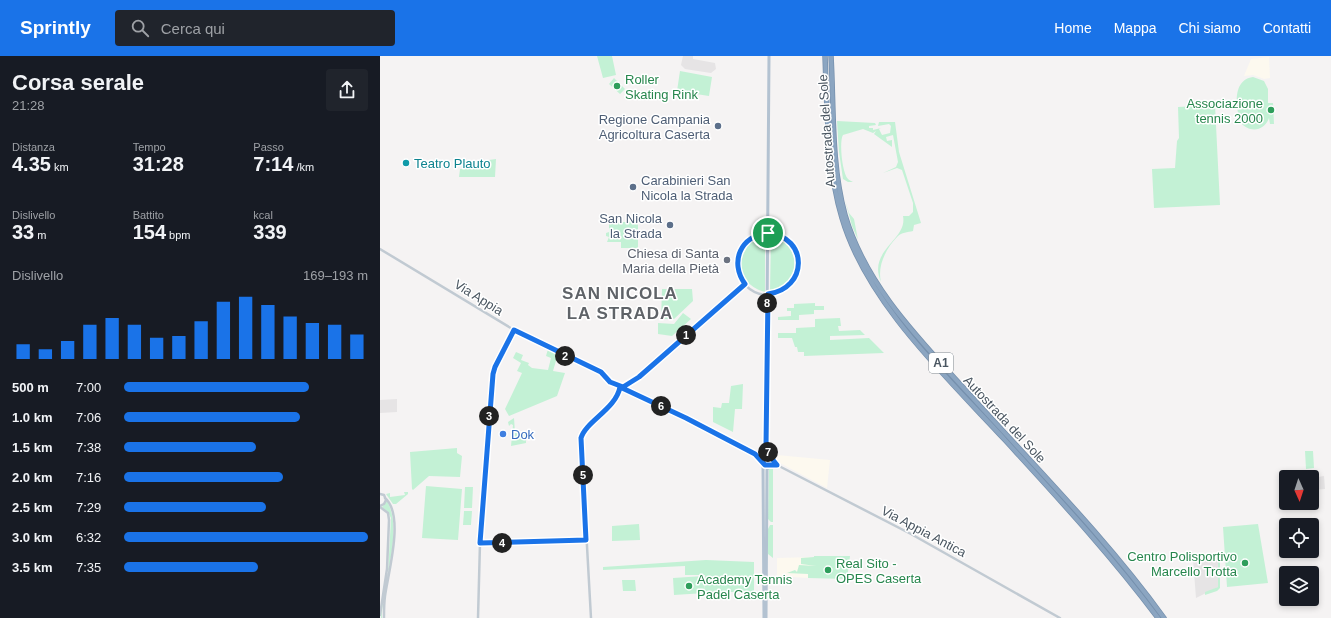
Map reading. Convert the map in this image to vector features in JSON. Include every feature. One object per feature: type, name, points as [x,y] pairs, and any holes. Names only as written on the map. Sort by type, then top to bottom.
[{"type":"highway","name":"Autostrada del Sole","points":[[825,56],[832,170],[836,196],[850,240],[875,290],[898,321],[947,378],[1119,567],[1158,618]]},
{"type":"highway","name":"Autostrada del Sole","points":[[831,56],[836,168],[840,195],[854,239],[879,287],[914,332],[1122,563],[1164,618]]},
{"type":"main road","points":[[765,618],[764,464],[761,460],[764,456],[766,446],[769,56]]},
{"type":"main road","points":[[765,618],[767,468],[771,459],[766,446]]},
{"type":"main road","points":[[764,456],[769,455]]},
{"type":"main road","points":[[764,464],[769,464]]},
{"type":"street","points":[[768,233],[778,235],[788,240],[796,251],[798,264],[797,272],[790,284],[781,291],[768,294],[753,290],[745,284],[737,267],[739,252],[745,243],[752,237],[768,233]]},
{"type":"street","name":"Via Appia","points":[[380,249],[514,330],[601,372],[610,382],[613,382],[755,454]]},
{"type":"street","points":[[591,618],[582,435],[609,407],[621,387],[639,377],[745,284]]},
{"type":"street","points":[[478,618],[480,543],[489,404],[495,367],[514,330]]},
{"type":"street","points":[[755,454],[764,456]]},
{"type":"street","points":[[755,454],[761,460]]},
{"type":"street","name":"Via Appia Antica","points":[[771,459],[777,465],[911,534],[1060,618]]},
{"type":"street","name":"Via Appia Antica","points":[[769,464],[777,465]]},
{"type":"street","points":[[381,493],[393,509],[393,548],[384,597],[384,618]]},
{"type":"street","points":[[380,615],[382,592],[386,574],[389,520],[388,514],[380,507],[384,504],[385,498]]},
{"type":"street","points":[[480,543],[586,540]]},
{"type":"shaded area","points":[[683,56],[693,56],[693,59],[715,63],[716,69],[711,73],[685,69],[681,65]]},
{"type":"shaded area","points":[[1269,57],[1270,78],[1264,79],[1253,75],[1244,76],[1251,59]]},
{"type":"shaded area","points":[[397,399],[397,412],[380,413],[380,400]]},
{"type":"shaded area","points":[[777,455],[830,460],[827,488],[778,462]]},
{"type":"shaded area","points":[[1324,476],[1325,489],[1319,489],[1319,477]]},
{"type":"shaded area","points":[[814,557],[821,567],[809,566],[808,578],[777,576],[777,558]]},
{"type":"shaded area","points":[[1218,558],[1218,587],[1196,598],[1193,559]]},
{"type":"green space","points":[[597,56],[612,56],[616,75],[603,78]]},
{"type":"green space","points":[[680,71],[712,77],[709,96],[677,91]]},
{"type":"green space","points":[[1253,77],[1264,81],[1268,89],[1268,103],[1273,103],[1274,124],[1270,124],[1269,118],[1264,126],[1256,129],[1248,128],[1240,122],[1237,109],[1237,95],[1242,83],[1246,79]]},
{"type":"green space","name":"Roller Skating Rink","points":[[614,78],[625,89],[620,94],[609,84]]},
{"type":"green space","points":[[1215,105],[1220,205],[1154,208],[1152,169],[1175,168],[1177,141],[1179,138],[1178,107]]},
{"type":"green space","points":[[837,121],[875,123],[876,125],[869,126],[869,128],[873,128],[873,130],[881,128],[879,129],[882,135],[890,133],[891,126],[889,124],[878,126],[879,122],[895,122],[899,152],[921,223],[914,225],[913,231],[899,235],[890,246],[881,264],[881,282],[878,271],[879,262],[883,253],[900,232],[903,224],[903,216],[909,216],[913,212],[913,203],[902,170],[897,168],[883,173],[896,167],[898,162],[893,135],[886,137],[887,141],[892,140],[892,147],[874,134],[876,131],[873,133],[863,129],[843,135],[841,150],[844,170],[848,179],[853,182],[848,182],[843,179],[839,152]]},
{"type":"green space","points":[[496,159],[495,177],[459,177],[460,169],[489,169],[489,160]]},
{"type":"green space","points":[[845,200],[849,213],[854,219],[858,240],[852,226]]},
{"type":"green space","points":[[609,222],[638,222],[638,248],[621,248],[621,242],[607,242],[609,237],[606,236],[606,233],[609,232]]},
{"type":"green space","points":[[765,236],[765,292],[746,281],[740,264],[741,255],[746,247]]},
{"type":"green space","points":[[771,236],[781,240],[789,247],[793,255],[794,264],[793,274],[788,282],[781,288],[770,292]]},
{"type":"green space","points":[[662,289],[692,289],[693,301],[674,319],[661,319]]},
{"type":"green space","points":[[815,303],[815,306],[824,306],[824,310],[814,310],[814,314],[799,315],[799,320],[778,320],[778,317],[791,316],[791,311],[787,311],[787,308],[794,308],[794,304]]},
{"type":"green space","points":[[683,313],[691,319],[672,336],[658,334],[658,323],[674,324]]},
{"type":"green space","points":[[840,318],[841,326],[838,326],[839,331],[860,330],[865,335],[830,336],[830,340],[869,338],[884,353],[804,356],[804,352],[798,352],[792,338],[778,338],[778,333],[796,333],[796,328],[815,327],[815,319]]},
{"type":"green space","points":[[548,349],[558,354],[553,371],[565,373],[557,396],[509,416],[505,409],[522,373],[517,371],[521,363],[513,358],[516,352],[523,355],[521,360],[529,363],[528,365],[532,368],[548,370],[551,358],[546,356]]},
{"type":"green space","points":[[743,384],[742,409],[735,409],[733,432],[713,422],[713,407],[721,408],[722,403],[729,403],[731,386]]},
{"type":"green space","points":[[514,418],[515,433],[526,433],[526,443],[511,446],[513,425],[511,424],[509,426],[508,422]]},
{"type":"green space","points":[[457,448],[457,453],[462,456],[460,477],[429,476],[413,490],[412,489],[410,452]]},
{"type":"green space","points":[[1305,451],[1313,451],[1314,468],[1306,469]]},
{"type":"green space","points":[[773,466],[773,522],[771,522],[768,519],[769,469]]},
{"type":"green space","points":[[426,486],[462,489],[458,540],[422,538]]},
{"type":"green space","points":[[465,487],[473,487],[472,508],[464,508]]},
{"type":"green space","points":[[404,492],[408,492],[408,494],[396,504],[393,504],[386,494],[390,493],[390,497],[405,495]]},
{"type":"green space","points":[[387,501],[392,513],[393,542],[381,618],[382,599],[388,573],[391,518],[388,512],[382,507]]},
{"type":"green space","points":[[464,511],[472,511],[471,525],[463,525]]},
{"type":"green space","points":[[639,524],[640,540],[612,541],[612,526]]},
{"type":"green space","name":"Centro Polisportivo Marcello Trotta","points":[[1258,524],[1268,583],[1227,587],[1223,527]]},
{"type":"green space","points":[[770,525],[773,525],[773,558],[768,554],[768,529]]},
{"type":"green space","name":"Real Sito - OPES Caserta","points":[[814,556],[850,556],[847,579],[808,578],[808,574],[787,573],[795,570],[797,572],[799,565],[816,566],[801,564],[801,558]]},
{"type":"green space","points":[[706,560],[754,562],[754,592],[705,592],[705,575],[685,575],[685,566],[603,570],[603,567]]},
{"type":"green space","points":[[1218,560],[1220,560],[1220,588],[1217,591],[1205,595],[1205,592],[1218,587]]},
{"type":"green space","name":"Academy Tennis Padel Caserta","points":[[704,576],[705,593],[674,595],[673,578]]},
{"type":"green space","points":[[622,580],[635,580],[636,591],[623,591]]},
{"type":"place","name":"Roller Skating Rink","points":[[617,86]]},
{"type":"place","name":"Associazione tennis 2000","points":[[1271,110]]},
{"type":"place","name":"Regione Campania Agricoltura Caserta","points":[[718,126]]},
{"type":"place","name":"Teatro Plauto","points":[[406,163]]},
{"type":"place","name":"Carabinieri San Nicola la Strada","points":[[633,187]]},
{"type":"place","name":"San Nicola la Strada","points":[[670,225]]},
{"type":"place","name":"Chiesa di Santa Maria della Pietà","points":[[727,260]]},
{"type":"place","name":"Dok","points":[[503,434]]},
{"type":"place","name":"Centro Polisportivo Marcello Trotta","points":[[1245,563]]},
{"type":"place","name":"Real Sito - OPES Caserta","points":[[828,570]]},
{"type":"place","name":"Academy Tennis Padel Caserta","points":[[689,586]]},
{"type":"district","name":"SAN NICOLA LA STRADA","points":[[620,303]]},
{"type":"route","points":[[768,233],[755,235],[745,243],[739,252],[737,262],[738,273],[745,284],[663,354],[639,377],[623,387],[610,382],[601,372],[558,353],[514,330],[495,367],[493,374],[489,404],[480,543],[586,540],[580,442],[584,431],[609,407],[620,387],[623,387],[686,418],[755,454],[765,465],[777,465],[769,455],[766,446],[768,294],[781,291],[790,284],[797,272],[798,260],[796,251],[788,240],[778,235],[768,233]]}]
